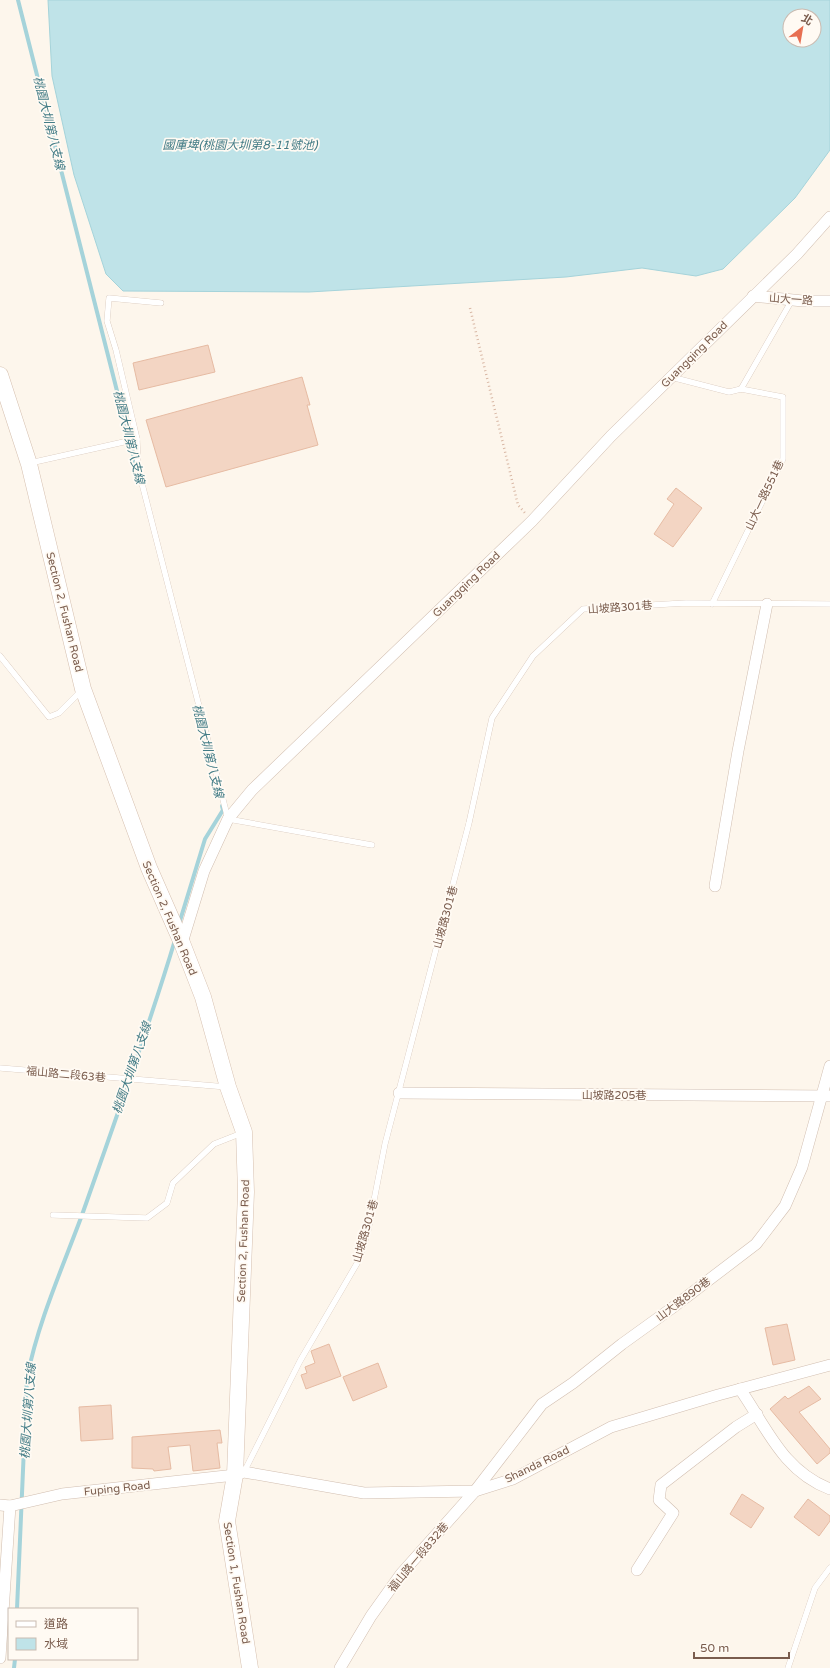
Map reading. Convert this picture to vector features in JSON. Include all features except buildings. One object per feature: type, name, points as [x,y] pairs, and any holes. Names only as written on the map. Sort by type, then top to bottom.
[{"type":"street","name":"Guangqing Road","points":[[182,943],[204,870],[228,819],[252,790],[532,521],[611,436],[797,254],[830,217]]},
{"type":"street","name":"山大一路","points":[[753,296],[792,300],[830,301]]},
{"type":"street","name":"Section 2, Fushan Road","points":[[0,375],[28,464],[83,689],[149,868],[182,943],[203,997],[228,1087],[244,1132],[246,1192],[239,1473]]},
{"type":"street","points":[[715,886],[738,751],[767,604]]},
{"type":"street","name":"山大路890巷","points":[[475,1491],[542,1404],[573,1383],[622,1344],[756,1244],[785,1206],[802,1167],[826,1096],[830,1066]]},
{"type":"street","name":"山坡路205巷","points":[[399,1093],[826,1096]]},
{"type":"street","name":"Shanda Road","points":[[239,1473],[364,1493],[475,1491],[513,1478],[611,1427],[740,1389],[830,1365]]},
{"type":"street","points":[[740,1389],[775,1445],[789,1463],[808,1478],[830,1489]]},
{"type":"street","points":[[637,1570],[673,1513],[659,1500],[660,1485],[736,1427],[757,1414]]},
{"type":"street","name":"Fuping Road","points":[[5,1506],[62,1494],[239,1473]]},
{"type":"street","name":"Section 1, Fushan Road","points":[[239,1473],[227,1521],[250,1668]]},
{"type":"street","name":"福山路一段832巷","points":[[340,1668],[371,1616],[401,1574],[475,1491]]},
{"type":"street","points":[[0,1658],[5,1506]]},
{"type":"lane","points":[[161,303],[108,298],[107,320],[116,350],[137,439],[140,476],[228,819],[372,845]]},
{"type":"lane","points":[[741,389],[792,300]]},
{"type":"lane","name":"山大一路551巷","points":[[671,377],[730,392],[741,389],[782,397],[783,459],[712,604]]},
{"type":"lane","points":[[28,464],[137,439]]},
{"type":"lane","name":"山坡路301巷","points":[[239,1473],[300,1361],[359,1260],[368,1231],[385,1144],[469,823],[492,718],[533,656],[583,609],[686,603],[830,604]]},
{"type":"lane","points":[[0,656],[49,717],[59,713],[83,689]]},
{"type":"lane","name":"福山路二段63巷","points":[[0,1068],[228,1087]]},
{"type":"lane","points":[[54,1215],[147,1218],[167,1203],[173,1183],[214,1144],[244,1132]]},
{"type":"lane","points":[[788,1668],[815,1588],[830,1568]]},
{"type":"path","points":[[470,308],[518,505],[532,521]]},
{"type":"water","name":"國庫埤(桃園大圳第8-11號池)","points":[[48,0],[830,0],[830,150],[795,198],[723,269],[696,276],[642,268],[566,277],[309,292],[123,291],[106,274],[74,175],[52,76]]},
{"type":"waterway","name":"桃園大圳第八支線","points":[[18,0],[136,466]]},
{"type":"waterway","name":"桃園大圳第八支線","points":[[179,924],[205,839],[223,810],[222,806]]},
{"type":"waterway","name":"桃園大圳第八支線","points":[[17,1608],[27,1378],[37,1336],[82,1215],[130,1078],[175,940]]},
{"type":"waterway","name":"桃園大圳第八支線","points":[[14,1668],[15,1660]]}]
